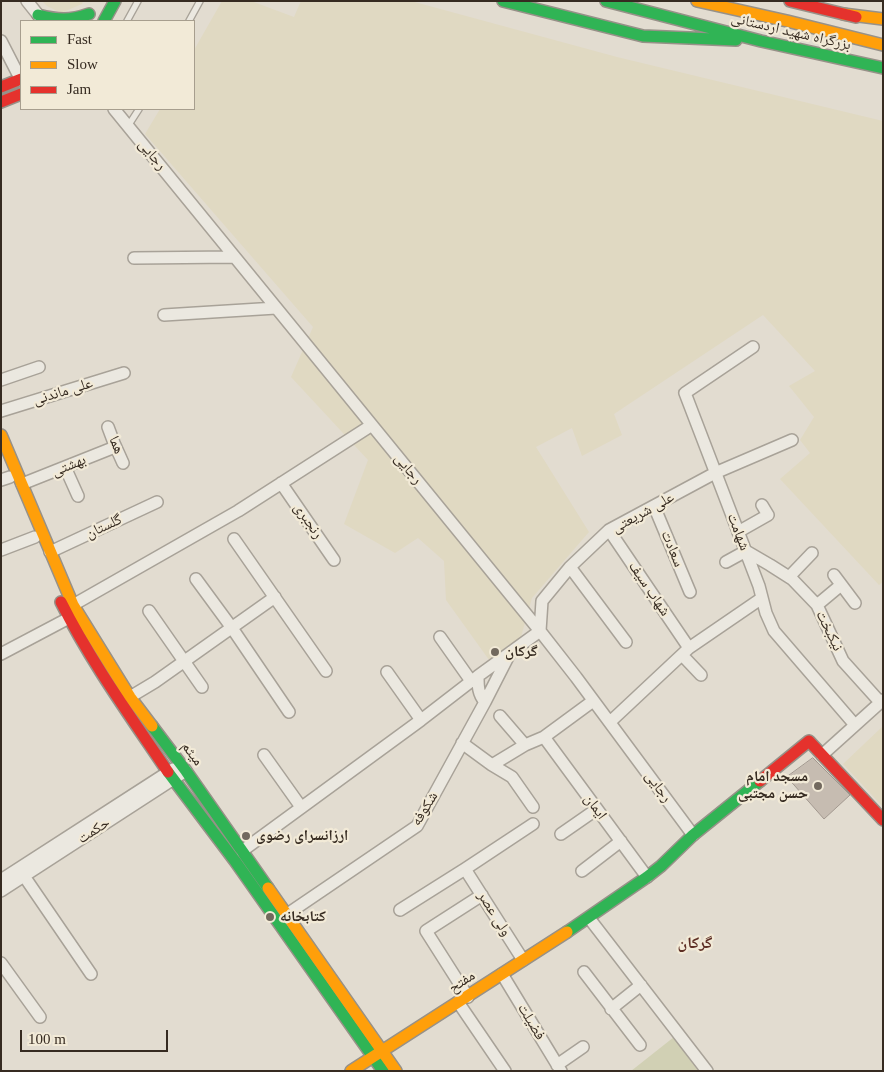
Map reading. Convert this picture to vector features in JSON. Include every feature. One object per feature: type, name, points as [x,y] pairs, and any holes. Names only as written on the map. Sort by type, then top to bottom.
[{"type":"main road","points":[[41,18],[74,20],[86,17],[96,1]]},
{"type":"main road","points":[[105,20],[115,1]]},
{"type":"main road","points":[[503,1],[643,36],[761,41]]},
{"type":"main road","name":"بزرگراه شهید اردستانی","points":[[606,1],[761,41],[879,68]]},
{"type":"main road","name":"بزرگراه شهید اردستانی","points":[[697,1],[883,45]]},
{"type":"main road","points":[[790,1],[883,24]]},
{"type":"main road","points":[[843,14],[883,19]]},
{"type":"main road","points":[[1,87],[20,80]]},
{"type":"main road","points":[[1,102],[20,94]]},
{"type":"main road","name":"میثم","points":[[1,435],[73,604],[130,697],[183,767],[286,915],[377,1053],[383,1071]]},
{"type":"main road","name":"میثم","points":[[1,455],[6,478],[35,537],[60,601],[112,689],[171,776],[234,861],[377,1053],[396,1071]]},
{"type":"main road","name":"مفتح","points":[[351,1071],[589,918],[647,877],[693,835],[809,741],[822,755]]},
{"type":"main road","points":[[822,755],[883,820]]},
{"type":"street","points":[[27,1],[41,18]]},
{"type":"street","points":[[1,41],[20,78]]},
{"type":"street","name":"رجایی","points":[[115,110],[540,631],[693,835]]},
{"type":"street","points":[[134,258],[234,256]]},
{"type":"street","points":[[164,315],[276,308]]},
{"type":"street","name":"شهامت","points":[[753,347],[685,394],[746,551],[759,586],[766,613],[774,631],[855,725]]},
{"type":"street","points":[[1,380],[39,367]]},
{"type":"street","name":"علی ماندنی","points":[[1,411],[124,373]]},
{"type":"street","points":[[73,604],[238,511],[372,425]]},
{"type":"street","name":"هما","points":[[108,427],[124,463]]},
{"type":"street","name":"علی شریعتی","points":[[540,631],[542,601],[570,566],[609,530],[715,473],[792,440]]},
{"type":"street","name":"بهشتی","points":[[22,484],[115,446]]},
{"type":"street","points":[[65,467],[78,496]]},
{"type":"street","name":"رنجبری","points":[[281,483],[334,560]]},
{"type":"street","name":"گلستان","points":[[50,552],[157,502]]},
{"type":"street","points":[[762,505],[775,526]]},
{"type":"street","name":"سعادت","points":[[654,506],[690,592]]},
{"type":"street","points":[[738,532],[768,515]]},
{"type":"street","name":"شهاب سیف","points":[[609,530],[701,675]]},
{"type":"street","points":[[1,550],[35,537]]},
{"type":"street","points":[[234,539],[326,671]]},
{"type":"street","points":[[726,562],[746,551]]},
{"type":"street","name":"نیکبخت","points":[[746,551],[789,577],[816,605],[843,661],[882,701]]},
{"type":"street","points":[[789,577],[812,553]]},
{"type":"street","points":[[570,566],[626,642]]},
{"type":"street","points":[[834,575],[855,603]]},
{"type":"street","points":[[196,579],[289,712]]},
{"type":"street","points":[[816,605],[841,585]]},
{"type":"street","points":[[130,697],[155,682],[275,597]]},
{"type":"street","points":[[610,722],[685,652],[762,598]]},
{"type":"street","points":[[149,611],[202,687]]},
{"type":"street","points":[[1,654],[69,618]]},
{"type":"street","points":[[242,851],[540,631]]},
{"type":"street","points":[[440,637],[474,679],[485,702]]},
{"type":"street","name":"شکوفه","points":[[286,915],[418,826],[510,653]]},
{"type":"street","points":[[387,672],[421,720]]},
{"type":"street","points":[[492,765],[525,745],[544,737],[593,701]]},
{"type":"street","points":[[822,755],[882,701]]},
{"type":"street","points":[[500,716],[525,745]]},
{"type":"street","name":"ایمان","points":[[544,737],[647,877]]},
{"type":"street","points":[[462,743],[512,777],[533,807]]},
{"type":"street","points":[[264,755],[301,807]]},
{"type":"street","name":"حکمت","points":[[1,891],[183,767]]},
{"type":"street","name":"حکمت","points":[[1,880],[171,776]]},
{"type":"street","points":[[561,834],[597,809]]},
{"type":"street","points":[[400,910],[532,824]]},
{"type":"street","points":[[582,871],[621,841]]},
{"type":"street","name":"ولی عصر","points":[[465,869],[523,960]]},
{"type":"street","points":[[24,876],[91,974]]},
{"type":"street","points":[[482,895],[426,930],[463,1000],[504,1071]]},
{"type":"street","points":[[589,918],[707,1071]]},
{"type":"street","points":[[1,963],[40,1017]]},
{"type":"street","points":[[584,972],[640,1046]]},
{"type":"street","name":"فضیلت","points":[[502,974],[559,1068]]},
{"type":"street","points":[[611,1009],[641,985]]},
{"type":"street","points":[[559,1068],[583,1047]]},
{"type":"lane","points":[[128,20],[138,1]]},
{"type":"lane","points":[[190,20],[200,1]]},
{"type":"lane","points":[[128,126],[138,110]]},
{"type":"shaded area","points":[[42,1],[83,1],[82,4],[61,13],[47,6]]},
{"type":"shaded area","points":[[222,1],[251,1],[294,17],[301,1],[411,1],[617,57],[883,121],[883,582],[879,585],[780,479],[810,453],[800,440],[814,417],[789,386],[815,371],[763,315],[614,414],[622,435],[582,456],[572,428],[536,447],[589,532],[532,598],[515,658],[497,671],[446,600],[444,561],[418,538],[395,553],[344,524],[368,460],[291,377],[313,327],[145,134],[159,110],[195,110],[195,48]]},
{"type":"shaded area","points":[[883,726],[883,807],[843,764]]},
{"type":"green space","points":[[674,1037],[698,1071],[631,1071]]},
{"type":"building","name":"مسجد امام حسن مجتبی","points":[[813,758],[850,795],[824,819],[787,777]]},
{"type":"traffic: fast","points":[[105,20],[115,1]]},
{"type":"traffic: fast","points":[[503,1],[643,36],[736,40]]},
{"type":"traffic: fast","points":[[606,1],[761,41],[883,68]]},
{"type":"traffic: fast","points":[[38,15],[64,19],[89,14]]},
{"type":"traffic: fast","points":[[152,726],[268,888]]},
{"type":"traffic: fast","points":[[168,772],[235,861],[383,1071]]},
{"type":"traffic: fast","points":[[567,932],[647,877],[693,835],[760,781]]},
{"type":"traffic: slow","points":[[697,1],[883,45]]},
{"type":"traffic: slow","points":[[843,14],[883,19]]},
{"type":"traffic: slow","points":[[1,435],[73,605],[130,697],[152,726]]},
{"type":"traffic: slow","points":[[268,888],[396,1071]]},
{"type":"traffic: slow","points":[[351,1071],[567,932]]},
{"type":"traffic: jam","points":[[790,1],[856,17]]},
{"type":"traffic: jam","points":[[1,87],[20,79]]},
{"type":"traffic: jam","points":[[1,102],[20,94]]},
{"type":"traffic: jam","points":[[61,602],[98,668],[168,772]]},
{"type":"traffic: jam","points":[[760,781],[809,741],[883,820]]},
{"type":"place","name":"گرکان","points":[[495,652]]},
{"type":"place","name":"مسجد امام حسن مجتبی","points":[[818,786]]},
{"type":"place","name":"ارزانسرای رضوی","points":[[246,836]]},
{"type":"place","name":"کتابخانه","points":[[270,917]]},
{"type":"district","name":"گرکان","points":[[695,944]]}]
